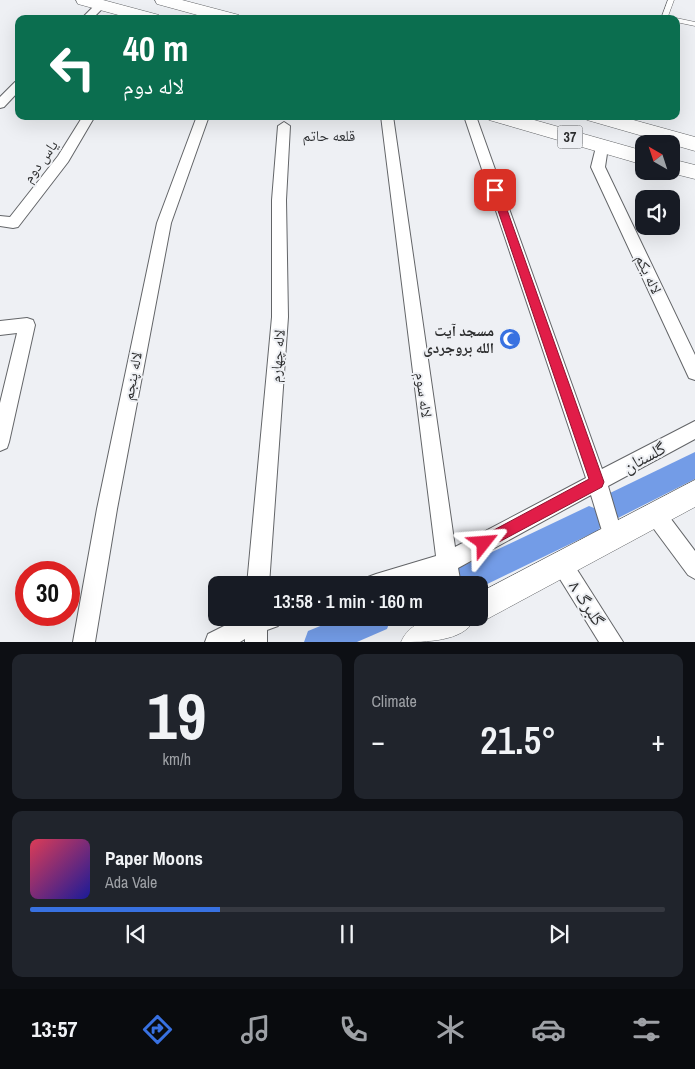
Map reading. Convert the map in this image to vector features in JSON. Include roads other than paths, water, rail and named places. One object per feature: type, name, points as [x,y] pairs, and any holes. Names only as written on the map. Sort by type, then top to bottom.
[{"type":"highway","points":[[84,0],[138,15]]},
{"type":"highway","points":[[163,0],[218,15]]},
{"type":"highway","name":"37","points":[[510,120],[635,156]]},
{"type":"highway","name":"37","points":[[626,120],[695,144]]},
{"type":"highway","points":[[680,168],[695,172]]},
{"type":"street","points":[[90,15],[101,5]]},
{"type":"street","points":[[0,104],[15,88]]},
{"type":"street","name":"یاس دوم","points":[[7,222],[63,159],[87,120]]},
{"type":"street","name":"لاله پنجم","points":[[84,642],[106,509],[164,223],[202,120]]},
{"type":"street","name":"لاله سوم","points":[[388,120],[449,576]]},
{"type":"street","points":[[471,120],[597,482],[613,537]]},
{"type":"street","name":"لاله چهارم","points":[[259,576],[280,317],[279,200],[284,126]]},
{"type":"street","name":"لاله یکم","points":[[602,147],[598,168],[695,373]]},
{"type":"street","points":[[0,328],[27,325],[0,442]]},
{"type":"street","name":"گلستان","points":[[405,576],[447,563],[695,429]]},
{"type":"street","points":[[488,602],[695,493]]},
{"type":"street","points":[[655,514],[695,568]]},
{"type":"street","name":"گلبرگ ۸","points":[[562,564],[612,642]]},
{"type":"street","points":[[216,642],[256,626]]},
{"type":"street","points":[[416,642],[444,626]]},
{"type":"lane","points":[[666,15],[671,0]]},
{"type":"lane","points":[[680,20],[695,24]]},
{"type":"waterway","points":[[618,504],[695,465]]},
{"type":"waterway","points":[[472,576],[589,520]]},
{"type":"waterway","points":[[319,642],[357,626]]},
{"type":"place","name":"مسجد آیت الله بروجردی","points":[[510,339]]},
{"type":"district","name":"قلعه حاتم","points":[[329,135]]}]
